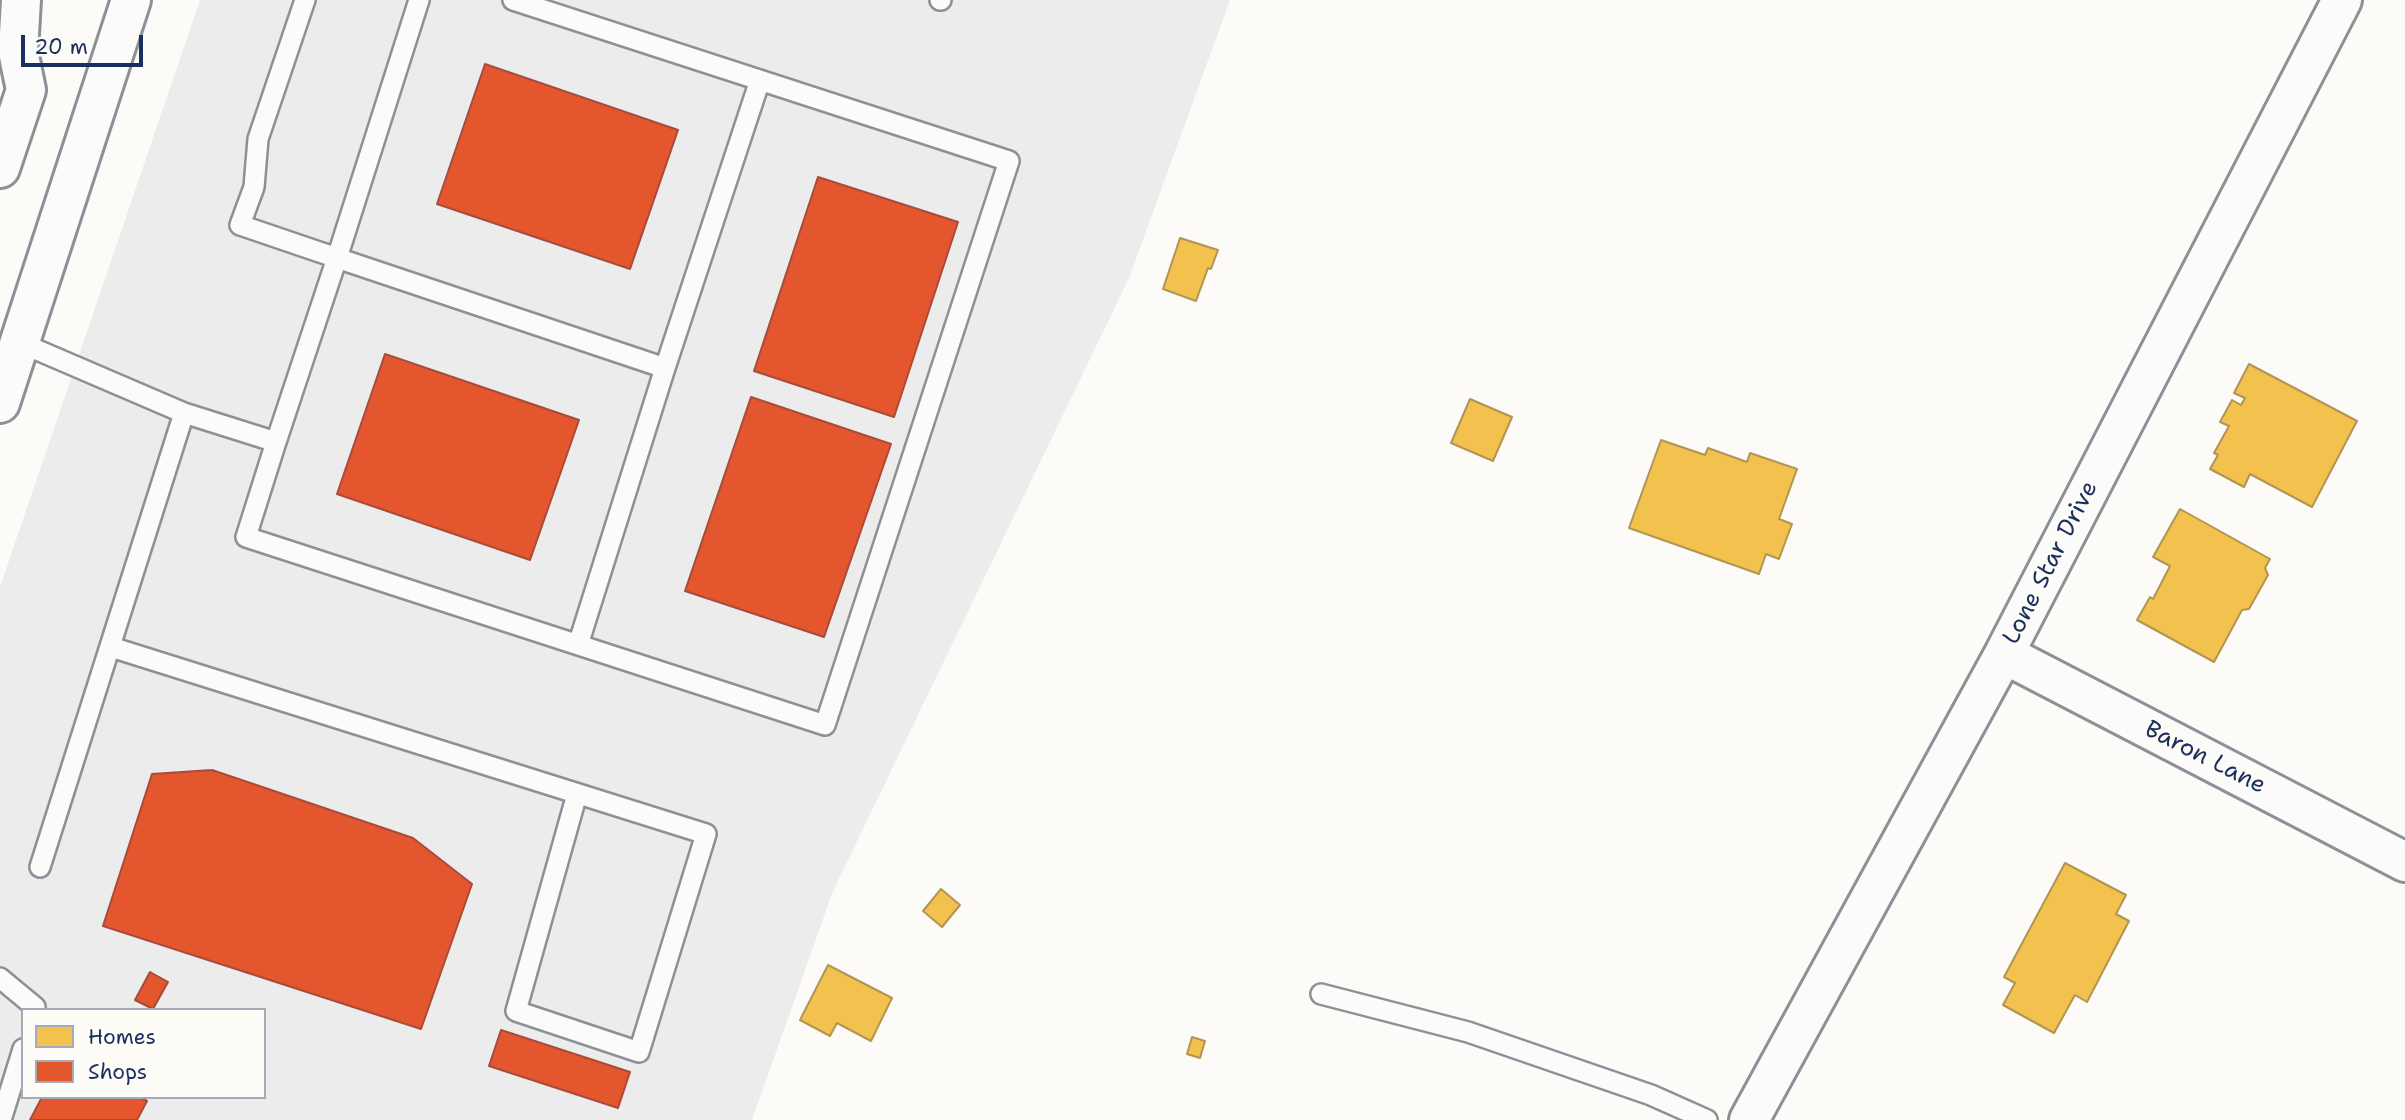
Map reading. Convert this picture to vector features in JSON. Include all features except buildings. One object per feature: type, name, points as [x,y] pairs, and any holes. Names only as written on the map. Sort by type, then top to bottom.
[{"type":"street","points":[[0,15],[5,0]]},
{"type":"street","points":[[0,168],[26,90],[18,51],[21,0]]},
{"type":"street","points":[[0,403],[10,339],[131,0]]},
{"type":"street","name":"Lone Star Drive","points":[[1749,1120],[2004,654],[2342,0]]},
{"type":"street","name":"Baron Lane","points":[[2004,654],[2405,862]]},
{"type":"lane","points":[[305,0],[258,139],[254,187],[240,225],[665,368]]},
{"type":"lane","points":[[419,0],[246,537],[825,725],[1009,161],[513,0]]},
{"type":"lane","points":[[578,645],[665,368],[760,80]]},
{"type":"lane","points":[[10,339],[184,413],[276,442]]},
{"type":"lane","points":[[40,867],[184,413]]},
{"type":"lane","points":[[111,647],[706,834],[639,1052],[516,1011],[577,794]]},
{"type":"lane","points":[[0,978],[36,1008]]},
{"type":"lane","points":[[1321,994],[1468,1031],[1651,1095],[1707,1120]]},
{"type":"lane","points":[[1,1120],[21,1055]]},
{"type":"shaded area","points":[[200,0],[1230,0],[1129,278],[833,891],[752,1120],[0,1120],[0,587]]}]
